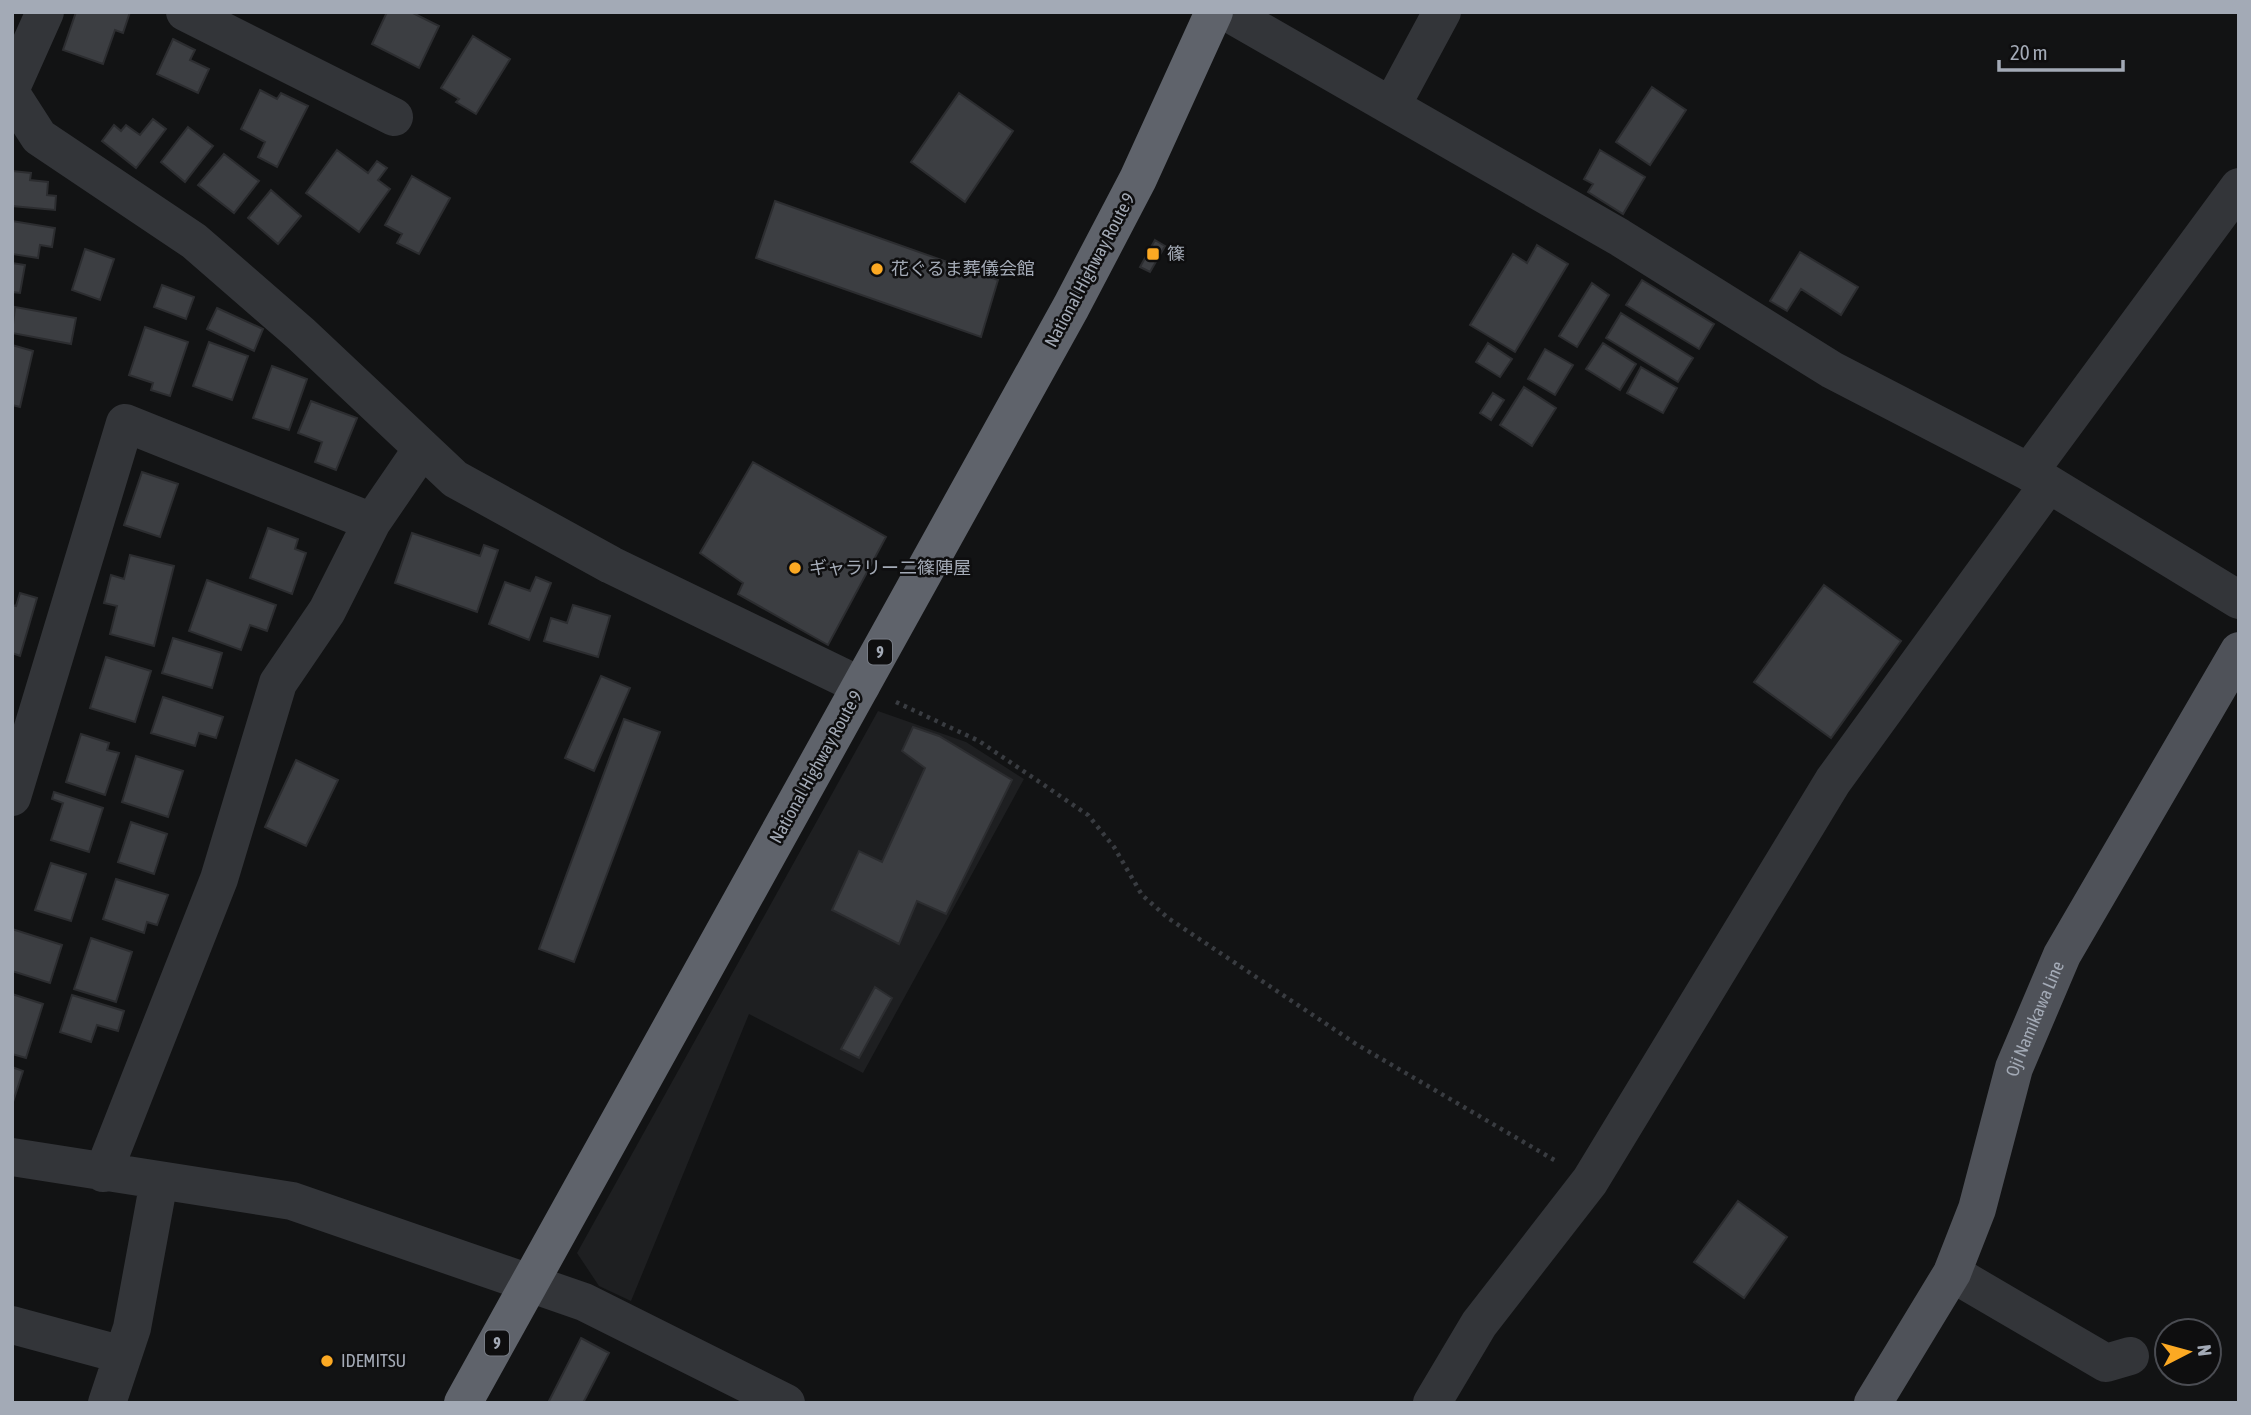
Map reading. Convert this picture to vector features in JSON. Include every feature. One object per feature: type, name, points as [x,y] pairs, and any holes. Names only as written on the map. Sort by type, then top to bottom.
[{"type":"highway","name":"National Highway Route 9","points":[[463,1403],[1004,430],[1138,179],[1214,12]]},
{"type":"main road","name":"Oji Namikawa Line","points":[[1873,1403],[1952,1273],[1977,1209],[2014,1068],[2062,955],[2239,651]]},
{"type":"street","points":[[12,86],[45,12]]},
{"type":"street","points":[[186,12],[394,117]]},
{"type":"street","points":[[1227,12],[1619,237],[1832,370],[2038,479],[2239,600]]},
{"type":"street","points":[[1392,105],[1442,12]]},
{"type":"street","points":[[12,95],[39,137],[194,241],[301,334],[455,480],[611,565],[861,686]]},
{"type":"street","points":[[1432,1403],[1479,1324],[1590,1181],[1833,781],[2239,187]]},
{"type":"street","points":[[12,797],[125,423],[372,523]]},
{"type":"street","points":[[103,1173],[219,879],[278,683],[327,611],[372,523],[422,449]]},
{"type":"street","points":[[12,1157],[292,1201],[584,1302],[786,1403]]},
{"type":"street","points":[[107,1403],[132,1328],[159,1181]]},
{"type":"street","points":[[1952,1273],[2106,1363],[2130,1356]]},
{"type":"street","points":[[12,1325],[123,1355]]},
{"type":"path","points":[[861,686],[979,741],[1088,814],[1114,847],[1142,895],[1168,918],[1356,1044],[1590,1181]]},
{"type":"shaded area","points":[[878,711],[966,742],[1024,779],[863,1073],[749,1014],[631,1301],[599,1286],[577,1253]]},
{"type":"building","points":[[76,12],[130,12],[123,33],[115,30],[103,64],[63,50]]},
{"type":"building","points":[[387,12],[411,12],[439,26],[419,68],[372,44]]},
{"type":"building","points":[[473,36],[510,59],[476,114],[456,102],[459,99],[441,88]]},
{"type":"building","points":[[173,39],[195,50],[190,60],[209,69],[198,93],[157,74]]},
{"type":"building","points":[[1652,87],[1686,110],[1650,165],[1616,142]]},
{"type":"building","points":[[260,90],[277,99],[281,93],[308,106],[277,167],[258,157],[265,142],[241,129]]},
{"type":"building","points":[[959,93],[1013,131],[965,202],[911,162]]},
{"type":"building","points":[[153,119],[166,129],[136,168],[102,141],[114,125],[121,131],[126,125],[140,135]]},
{"type":"building","points":[[188,127],[213,146],[185,182],[161,162]]},
{"type":"building","points":[[337,150],[368,173],[377,161],[387,168],[378,180],[390,189],[359,232],[306,193]]},
{"type":"building","points":[[1600,150],[1645,177],[1623,214],[1588,192],[1593,184],[1584,179]]},
{"type":"building","points":[[224,154],[259,181],[234,213],[198,185]]},
{"type":"building","points":[[12,171],[31,173],[30,180],[48,182],[47,195],[56,196],[55,210],[12,206]]},
{"type":"building","points":[[412,176],[450,198],[419,254],[397,243],[402,234],[385,225]]},
{"type":"building","points":[[271,190],[301,216],[278,244],[248,218]]},
{"type":"building","name":"花ぐるま葬儀会館","points":[[775,201],[998,280],[981,337],[756,258]]},
{"type":"building","points":[[12,221],[55,228],[52,247],[40,245],[38,258],[12,254]]},
{"type":"building","points":[[1155,240],[1165,246],[1150,272],[1140,267]]},
{"type":"building","points":[[1537,245],[1568,264],[1515,352],[1470,325],[1513,254],[1527,263]]},
{"type":"building","points":[[85,249],[114,259],[100,300],[72,290]]},
{"type":"building","points":[[1800,252],[1858,287],[1841,315],[1801,289],[1787,311],[1770,301]]},
{"type":"building","points":[[12,263],[25,265],[20,293],[12,292]]},
{"type":"building","points":[[1642,280],[1714,324],[1699,349],[1626,305]]},
{"type":"building","points":[[1592,283],[1609,295],[1577,347],[1559,336]]},
{"type":"building","points":[[162,285],[194,297],[186,319],[154,307]]},
{"type":"building","points":[[15,307],[76,318],[71,344],[12,333]]},
{"type":"building","points":[[217,308],[263,329],[254,351],[207,329]]},
{"type":"building","points":[[1621,313],[1693,358],[1678,382],[1606,338]]},
{"type":"building","points":[[145,327],[188,342],[170,396],[151,390],[153,383],[129,375]]},
{"type":"building","points":[[209,342],[248,356],[232,400],[193,386]]},
{"type":"building","points":[[1488,343],[1512,359],[1500,377],[1476,362]]},
{"type":"building","points":[[1603,343],[1636,364],[1620,390],[1586,369]]},
{"type":"building","points":[[12,345],[33,351],[20,407],[12,405]]},
{"type":"building","points":[[1545,349],[1573,365],[1555,395],[1528,379]]},
{"type":"building","points":[[272,366],[307,379],[289,430],[253,418]]},
{"type":"building","points":[[1641,367],[1677,388],[1663,413],[1627,393]]},
{"type":"building","points":[[1524,387],[1556,408],[1532,446],[1500,425]]},
{"type":"building","points":[[1493,393],[1504,400],[1491,420],[1480,413]]},
{"type":"building","points":[[311,401],[357,418],[336,470],[315,462],[322,442],[298,433]]},
{"type":"building","name":"ギャラリー二篠陣屋","points":[[753,462],[886,537],[828,645],[738,594],[743,583],[700,553]]},
{"type":"building","points":[[142,472],[178,484],[160,537],[124,525]]},
{"type":"building","points":[[268,528],[298,539],[295,549],[306,553],[292,594],[250,578]]},
{"type":"building","points":[[412,533],[480,556],[484,545],[498,550],[477,612],[395,583]]},
{"type":"building","points":[[130,555],[174,566],[154,646],[110,634],[117,606],[104,603],[111,575],[124,579]]},
{"type":"building","points":[[536,577],[551,583],[529,640],[489,624],[505,582],[530,591]]},
{"type":"building","points":[[207,580],[276,605],[267,631],[250,625],[241,650],[189,631]]},
{"type":"building","points":[[1824,585],[1901,641],[1831,738],[1754,682]]},
{"type":"building","points":[[20,593],[37,598],[20,656],[12,653],[12,605],[16,606]]},
{"type":"building","points":[[573,605],[610,616],[598,657],[544,641],[551,618],[567,623]]},
{"type":"building","points":[[173,638],[222,653],[212,688],[162,673]]},
{"type":"building","points":[[106,657],[151,671],[135,722],[90,708]]},
{"type":"building","points":[[601,676],[630,688],[594,771],[565,758]]},
{"type":"building","points":[[163,697],[223,717],[216,738],[199,733],[195,746],[151,733]]},
{"type":"building","points":[[624,719],[660,732],[574,962],[539,949]]},
{"type":"building","points":[[913,727],[939,736],[1012,780],[946,914],[917,901],[899,944],[832,910],[859,851],[882,862],[925,768],[902,751]]},
{"type":"building","points":[[81,734],[109,743],[107,750],[119,753],[105,795],[66,782]]},
{"type":"building","points":[[136,756],[183,771],[168,817],[122,802]]},
{"type":"building","points":[[296,760],[338,780],[306,846],[265,827]]},
{"type":"building","points":[[54,792],[103,808],[89,852],[51,840],[63,803],[52,799]]},
{"type":"building","points":[[131,822],[167,834],[154,874],[118,862]]},
{"type":"building","points":[[51,863],[86,874],[71,921],[35,910]]},
{"type":"building","points":[[116,879],[168,895],[157,925],[147,922],[144,933],[103,919]]},
{"type":"building","points":[[12,929],[62,945],[50,983],[12,971]]},
{"type":"building","points":[[91,938],[132,952],[116,1002],[74,989]]},
{"type":"building","points":[[875,987],[892,998],[859,1058],[841,1049]]},
{"type":"building","points":[[12,994],[43,1004],[26,1058],[12,1054]]},
{"type":"building","points":[[72,995],[124,1011],[118,1031],[97,1025],[91,1042],[60,1032]]},
{"type":"building","points":[[12,1067],[23,1071],[12,1105]]},
{"type":"building","points":[[1738,1201],[1787,1237],[1744,1298],[1694,1262]]},
{"type":"building","points":[[581,1338],[609,1353],[583,1403],[548,1403]]},
{"type":"place","name":"篠","points":[[1153,254]]},
{"type":"place","name":"花ぐるま葬儀会館","points":[[877,269]]},
{"type":"place","name":"ギャラリー二篠陣屋","points":[[795,568]]},
{"type":"place","name":"IDEMITSU","points":[[327,1361]]}]
